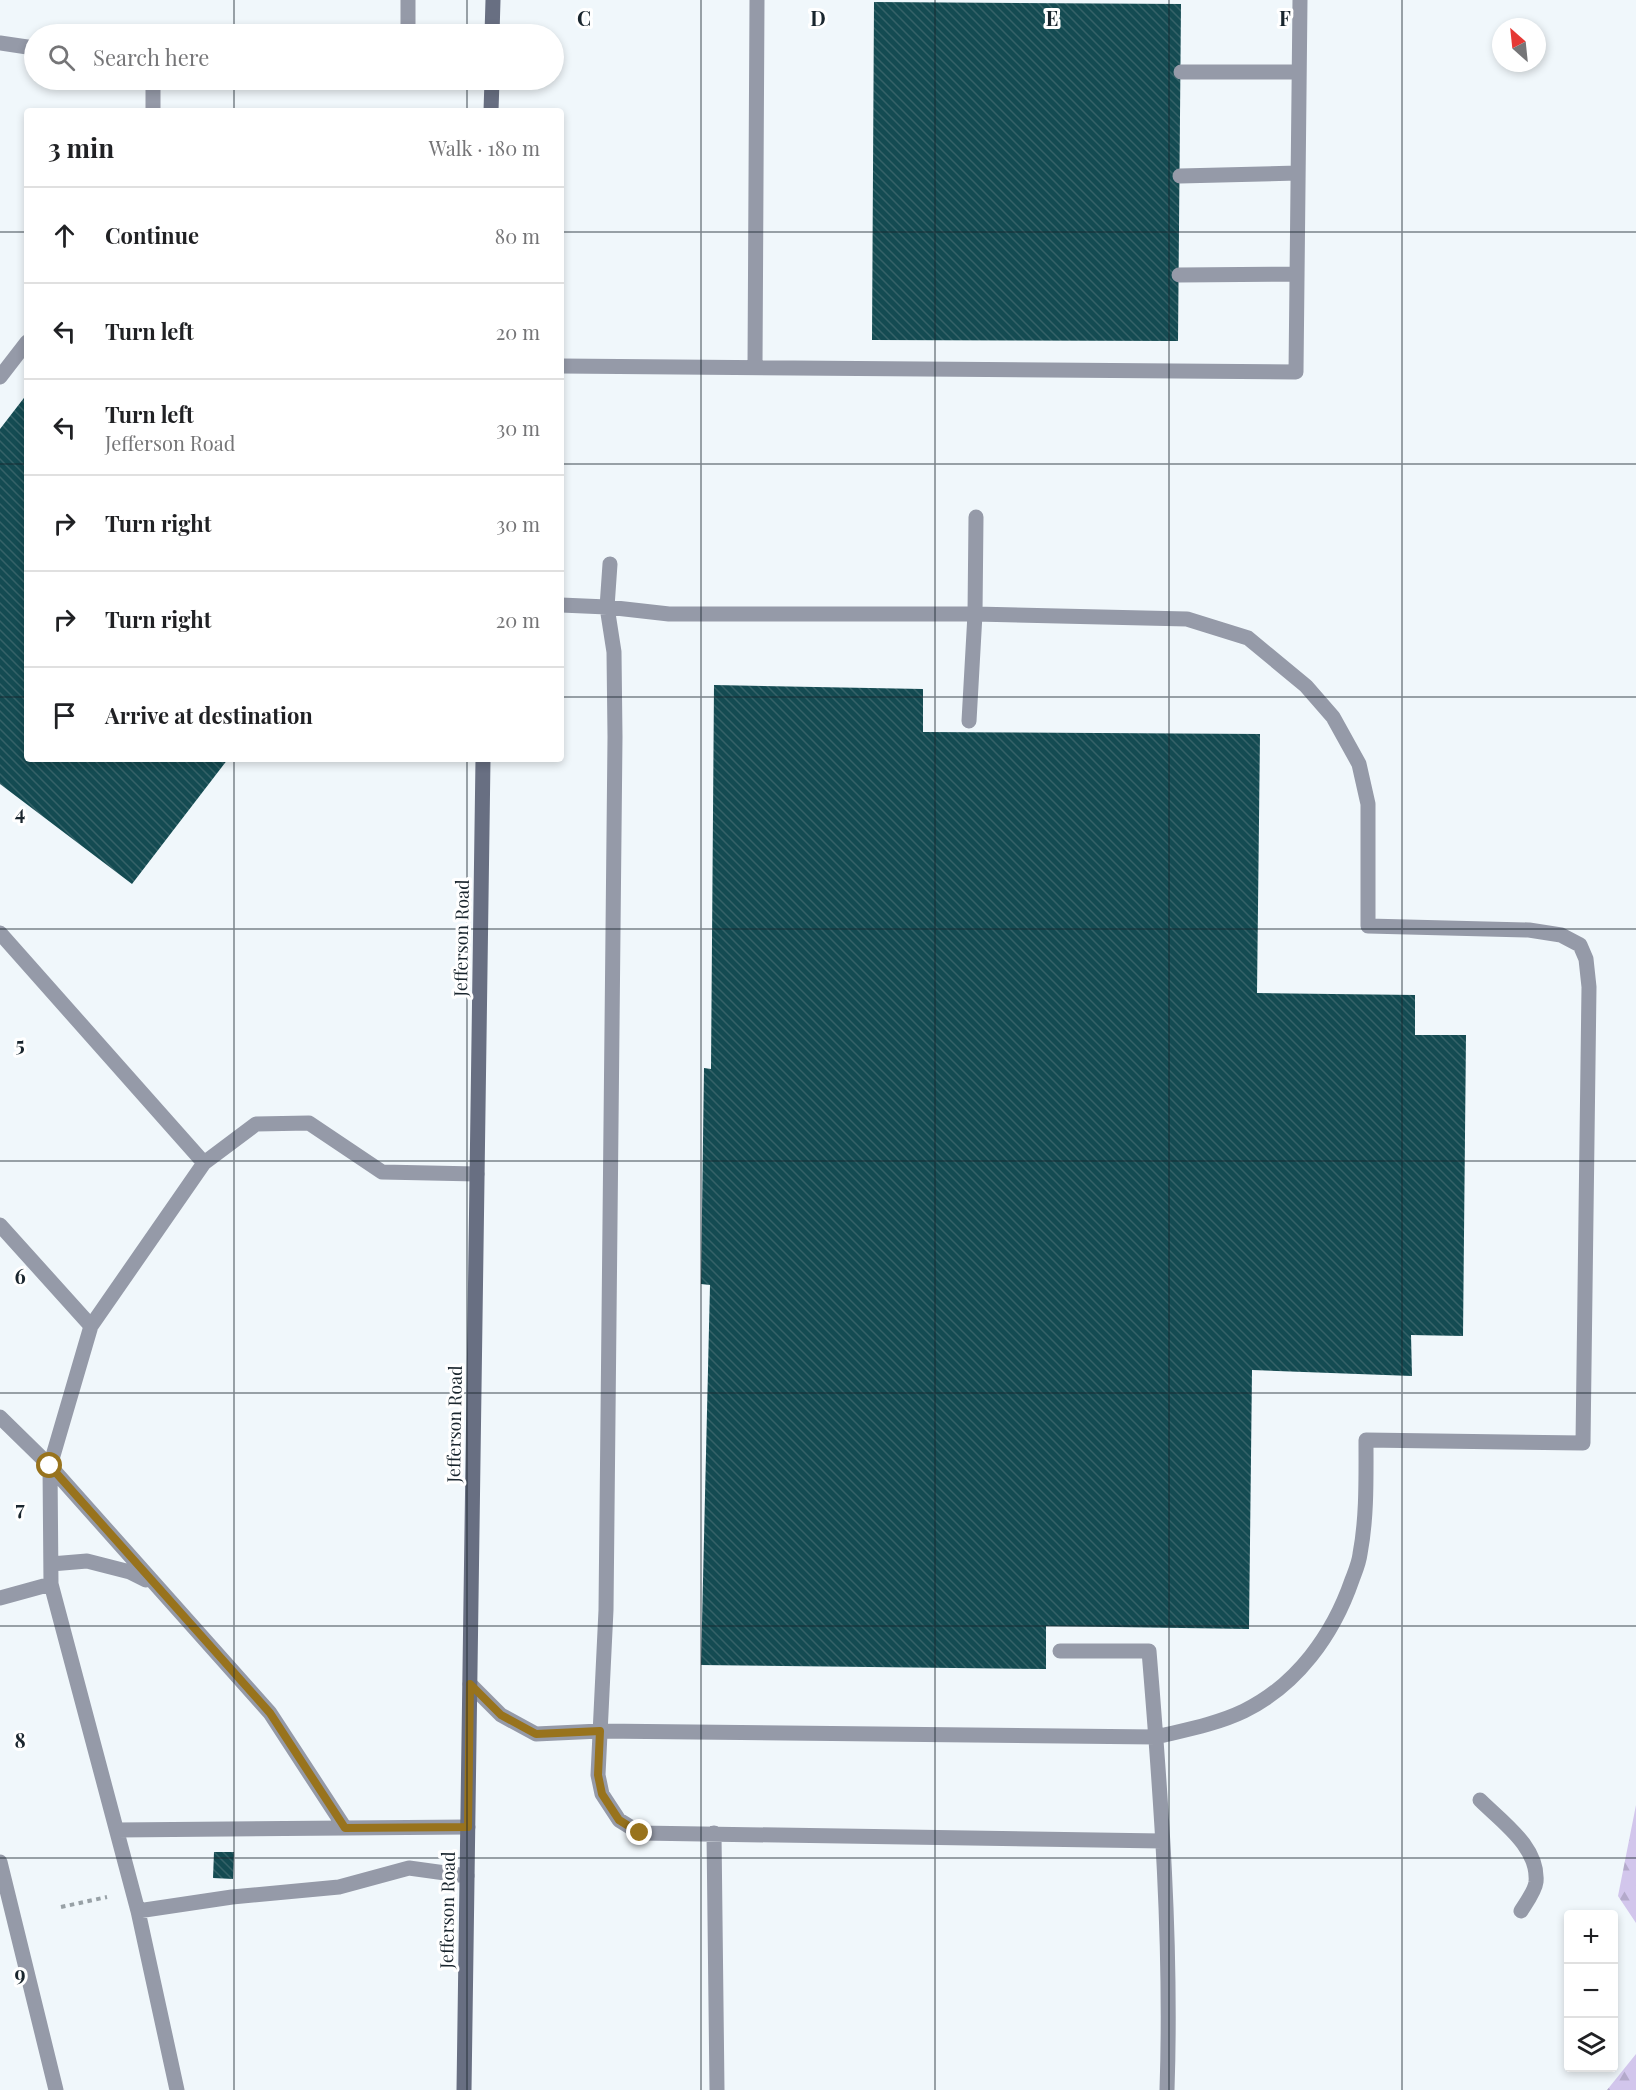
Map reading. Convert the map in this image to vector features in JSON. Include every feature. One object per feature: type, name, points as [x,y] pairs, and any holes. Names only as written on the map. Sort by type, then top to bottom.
[{"type":"main road","points":[[492,24],[493,0]]},
{"type":"main road","points":[[491,108],[492,90]]},
{"type":"main road","name":"Jefferson Road","points":[[465,2090],[483,762]]},
{"type":"street","points":[[408,0],[408,24]]},
{"type":"street","points":[[755,367],[757,0]]},
{"type":"street","points":[[564,366],[1296,372],[1300,0]]},
{"type":"street","points":[[0,43],[24,47]]},
{"type":"street","points":[[1180,72],[1299,72]]},
{"type":"street","points":[[153,90],[153,108]]},
{"type":"street","points":[[1180,176],[1298,173]]},
{"type":"street","points":[[1179,274],[1297,274]]},
{"type":"street","points":[[0,377],[24,346]]},
{"type":"street","points":[[969,721],[975,614],[976,517]]},
{"type":"street","points":[[610,564],[607,607],[614,652],[615,737],[606,1575],[598,1775],[602,1794],[619,1820],[640,1833],[1162,1841]]},
{"type":"street","points":[[470,1684],[501,1715],[536,1734],[600,1731],[1156,1737],[1197,1727],[1243,1711],[1280,1689],[1317,1650],[1342,1608],[1360,1556],[1365,1514],[1366,1440],[1583,1443],[1589,987],[1586,959],[1580,945],[1561,935],[1529,930],[1368,926],[1368,804],[1359,764],[1333,717],[1306,686],[1248,638],[1187,620],[975,614],[669,614],[564,604]]},
{"type":"street","points":[[0,933],[204,1163]]},
{"type":"street","points":[[177,2090],[138,1911],[51,1584],[50,1466],[91,1326],[204,1163],[256,1124],[309,1123],[382,1172],[477,1174]]},
{"type":"street","points":[[0,1224],[91,1326]]},
{"type":"street","points":[[0,1417],[50,1466],[270,1713],[345,1828]]},
{"type":"street","points":[[51,1564],[87,1561],[130,1572],[155,1584]]},
{"type":"street","points":[[0,1598],[51,1584]]},
{"type":"street","points":[[1060,1651],[1149,1651],[1168,1962],[1167,2090]]},
{"type":"street","points":[[1480,1800],[1522,1842],[1534,1862],[1536,1884],[1521,1911]]},
{"type":"street","points":[[117,1830],[468,1827]]},
{"type":"street","points":[[714,1833],[717,2090]]},
{"type":"street","points":[[0,1862],[56,2090]]},
{"type":"street","points":[[138,1911],[232,1897],[339,1887],[410,1868],[467,1876]]},
{"type":"path","points":[[61,1907],[132,1891]]},
{"type":"green space","points":[[1636,1805],[1636,1923],[1618,1896]]},
{"type":"green space","points":[[1636,2054],[1636,2090],[1607,2090]]},
{"type":"building","points":[[874,2],[1181,4],[1178,341],[872,340]]},
{"type":"building","points":[[24,398],[24,762],[226,762],[132,884],[0,784],[0,429]]},
{"type":"building","points":[[714,685],[923,689],[923,732],[1260,734],[1257,993],[1415,995],[1415,1035],[1466,1035],[1463,1336],[1411,1335],[1412,1376],[1252,1370],[1249,1629],[1046,1626],[1046,1669],[701,1665],[710,1285],[701,1284],[704,1068],[711,1069]]},
{"type":"building","points":[[214,1852],[234,1852],[233,1879],[213,1878]]},
{"type":"route","points":[[50,1466],[270,1713],[345,1828],[468,1827],[470,1684],[501,1715],[536,1734],[600,1731],[598,1775],[602,1794],[619,1820],[640,1833]]}]
